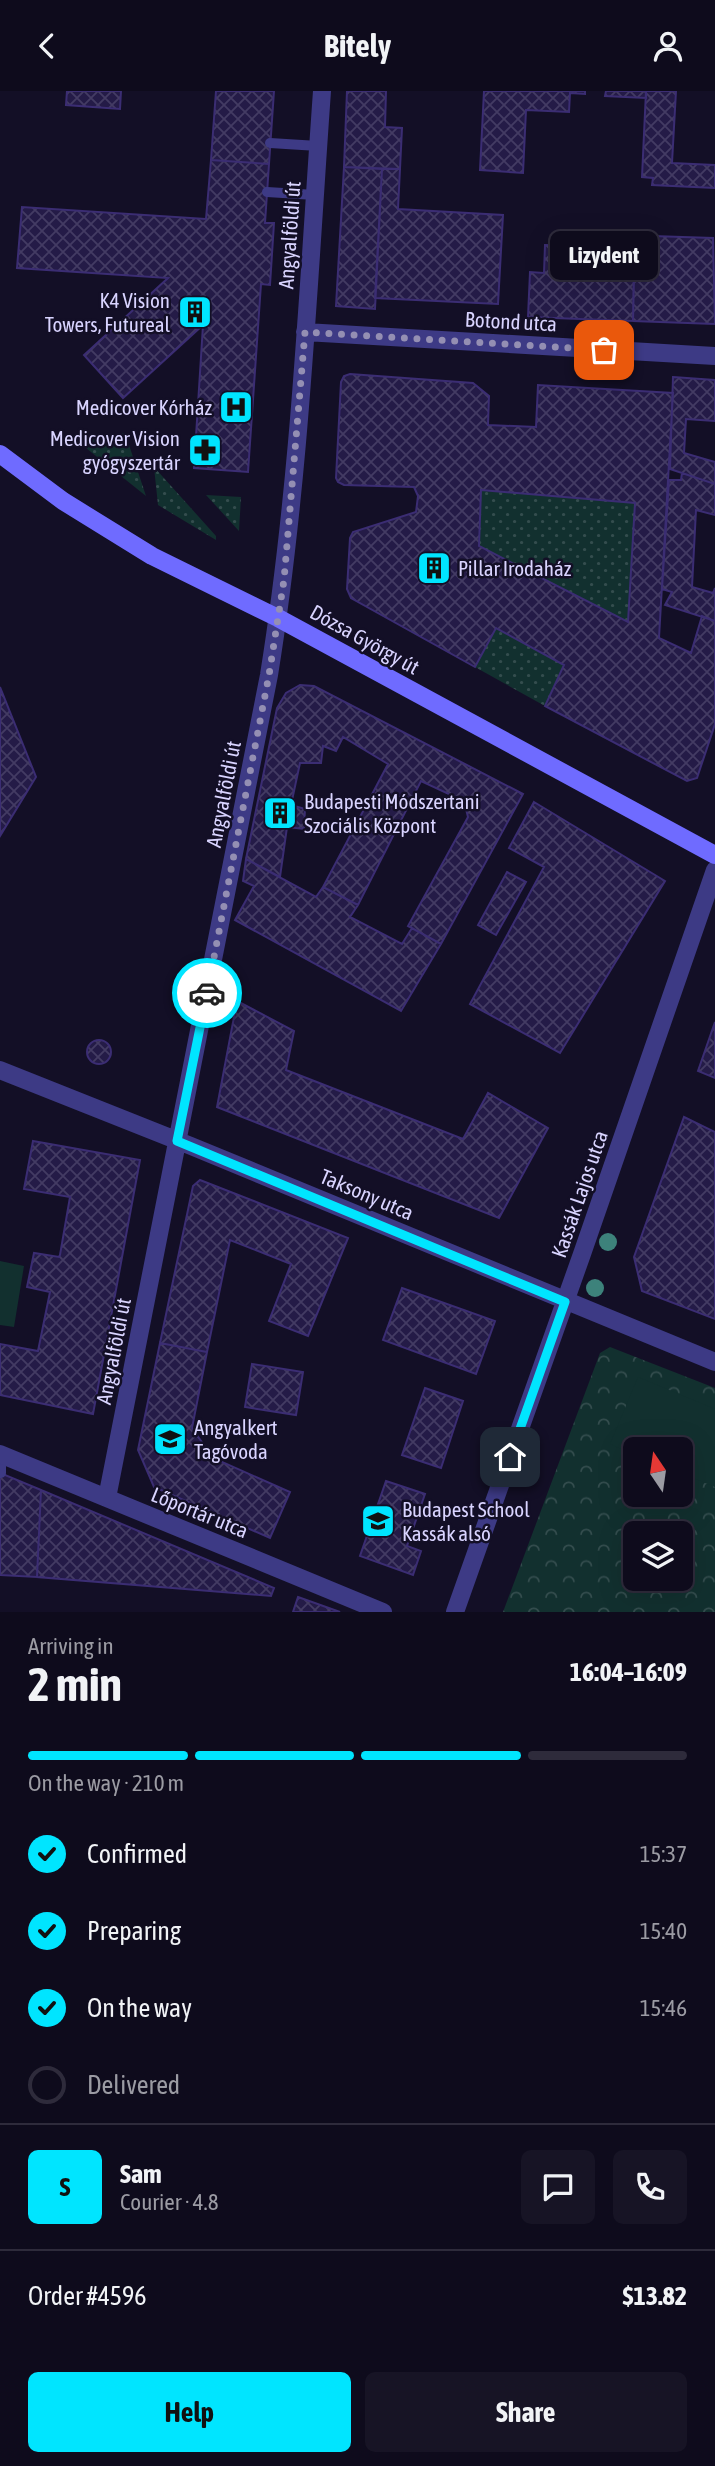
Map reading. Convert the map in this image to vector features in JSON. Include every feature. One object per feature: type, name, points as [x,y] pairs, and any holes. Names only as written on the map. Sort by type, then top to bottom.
[{"type":"main road","name":"Dózsa György út","points":[[0,454],[63,501],[152,555],[278,618],[715,855]]},
{"type":"street","name":"Angyalföldi út","points":[[107,1498],[269,675],[284,580],[323,91]]},
{"type":"street","name":"Botond utca","points":[[305,332],[715,356]]},
{"type":"street","name":"Kassák Lajos utca","points":[[455,1612],[715,870]]},
{"type":"street","name":"Taksony utca","points":[[0,1070],[715,1362]]},
{"type":"street","name":"Lőportár utca","points":[[0,1454],[383,1612]]},
{"type":"lane","points":[[270,143],[318,146]]},
{"type":"lane","points":[[267,192],[315,195]]},
{"type":"lane","points":[[0,1454],[1,1473]]},
{"type":"green space","points":[[125,433],[146,496],[76,440]]},
{"type":"green space","points":[[154,467],[216,536],[216,540],[158,505]]},
{"type":"green space","points":[[481,490],[635,503],[628,622],[479,546]]},
{"type":"green space","points":[[206,495],[241,497],[239,531]]},
{"type":"green space","points":[[496,628],[564,665],[545,706],[475,667]]},
{"type":"green space","points":[[0,1261],[24,1266],[14,1327],[0,1325]]},
{"type":"green space","points":[[610,1347],[715,1388],[715,1612],[503,1612],[600,1353]]},
{"type":"green space","points":[[638,1377],[715,1409],[715,1487],[693,1478],[693,1437],[623,1437],[623,1450],[610,1444]]},
{"type":"building","points":[[67,91],[121,91],[120,109],[66,105]]},
{"type":"building","points":[[216,91],[274,91],[269,164],[211,160]]},
{"type":"building","points":[[347,91],[386,91],[385,127],[402,128],[400,169],[344,167]]},
{"type":"building","points":[[484,91],[585,91],[585,94],[570,93],[569,112],[526,110],[523,173],[480,170]]},
{"type":"building","points":[[606,91],[646,91],[646,98],[605,96]]},
{"type":"building","points":[[646,91],[676,91],[672,163],[715,165],[715,188],[652,185],[653,178],[642,177]]},
{"type":"building","name":"K4 Vision Towers, Futureal","points":[[211,160],[269,164],[265,223],[274,223],[270,285],[261,284],[248,472],[194,468],[203,325],[123,398],[84,355],[168,278],[17,268],[22,207],[206,219]]},
{"type":"building","points":[[344,167],[382,169],[375,309],[336,306]]},
{"type":"building","points":[[382,169],[400,169],[398,209],[503,215],[498,304],[375,298]]},
{"type":"building","points":[[652,236],[713,238],[715,324],[633,321],[634,257],[651,257]]},
{"type":"building","points":[[545,245],[615,248],[614,267],[625,267],[625,277],[634,278],[633,321],[528,317],[530,272],[544,273]]},
{"type":"building","name":"Pillar Irodaház","points":[[350,374],[473,383],[489,396],[488,425],[536,427],[538,385],[673,393],[659,638],[691,653],[702,616],[715,621],[715,724],[697,778],[687,781],[545,706],[564,665],[496,628],[475,667],[351,598],[347,589],[350,538],[353,532],[416,512],[418,496],[414,487],[344,485],[338,482],[336,478],[341,382],[344,376]],"holes":[[[481,490],[635,503],[628,622],[479,546]]]},
{"type":"building","points":[[673,377],[715,380],[715,421],[686,419],[684,453],[715,462],[715,484],[670,469]]},
{"type":"building","points":[[682,473],[715,484],[715,515],[696,510],[692,587],[713,593],[715,588],[715,621],[665,605],[672,592],[662,589],[669,480],[681,480]]},
{"type":"building","name":"Budapesti Módszertani Szociális Központ","points":[[300,685],[314,686],[523,794],[441,944],[408,926],[468,817],[464,801],[421,781],[358,905],[323,887],[388,764],[343,737],[336,751],[323,746],[321,763],[300,763],[291,805],[305,809],[304,829],[287,827],[280,877],[246,859],[277,708],[286,693]]},
{"type":"building","points":[[0,687],[36,777],[0,836]]},
{"type":"building","points":[[534,802],[665,881],[560,1053],[470,1004],[544,867],[509,848]]},
{"type":"building","points":[[246,859],[316,897],[323,887],[358,905],[350,917],[402,944],[412,928],[441,944],[401,1011],[235,920],[254,886],[243,881]]},
{"type":"building","points":[[507,872],[526,882],[496,935],[478,925]]},
{"type":"building","points":[[237,1001],[294,1031],[286,1070],[463,1139],[488,1093],[548,1128],[499,1218],[217,1107]]},
{"type":"building","points":[[715,1022],[715,1078],[698,1071]]},
{"type":"building","points":[[99,1040],[107,1044],[111,1052],[107,1060],[99,1064],[91,1060],[87,1052],[91,1044]]},
{"type":"building","points":[[684,1117],[715,1132],[715,1319],[642,1291],[634,1257]]},
{"type":"building","points":[[33,1141],[140,1160],[93,1414],[0,1395],[0,1344],[38,1351],[50,1292],[27,1287],[34,1253],[59,1257],[70,1197],[24,1189]]},
{"type":"building","points":[[200,1180],[348,1238],[308,1336],[269,1321],[291,1264],[230,1240],[207,1352],[160,1343],[193,1186]]},
{"type":"building","points":[[402,1288],[495,1321],[476,1374],[383,1340]]},
{"type":"building","name":"Angyalkert Tagóvoda","points":[[160,1343],[207,1352],[192,1428],[213,1458],[290,1492],[270,1538],[154,1487],[138,1450]]},
{"type":"building","points":[[252,1364],[303,1372],[296,1415],[245,1407]]},
{"type":"building","points":[[425,1388],[463,1401],[441,1468],[402,1455]]},
{"type":"building","points":[[0,1473],[41,1490],[37,1577],[0,1575]]},
{"type":"building","points":[[386,1481],[425,1494],[407,1546],[421,1551],[413,1575],[360,1556]]},
{"type":"building","points":[[41,1490],[274,1588],[271,1596],[37,1577]]},
{"type":"building","points":[[298,1597],[340,1612],[293,1612]]},
{"type":"way so far","points":[[207,993],[269,675],[284,580],[305,332],[604,350]]},
{"type":"place","name":"K4 Vision Towers, Futureal","points":[[195,312]]},
{"type":"place","name":"Lizydent","points":[[604,350]]},
{"type":"place","name":"Medicover Kórház","points":[[236,407]]},
{"type":"place","name":"Medicover Vision gyógyszertár","points":[[205,450]]},
{"type":"place","name":"Pillar Irodaház","points":[[434,568]]},
{"type":"place","name":"Budapesti Módszertani Szociális Központ","points":[[280,813]]},
{"type":"place","name":"Angyalkert Tagóvoda","points":[[170,1439]]},
{"type":"place","name":"Budapest School Kassák alsó","points":[[378,1521]]},
{"type":"route","points":[[207,993],[177,1141],[565,1302],[510,1457]]}]
